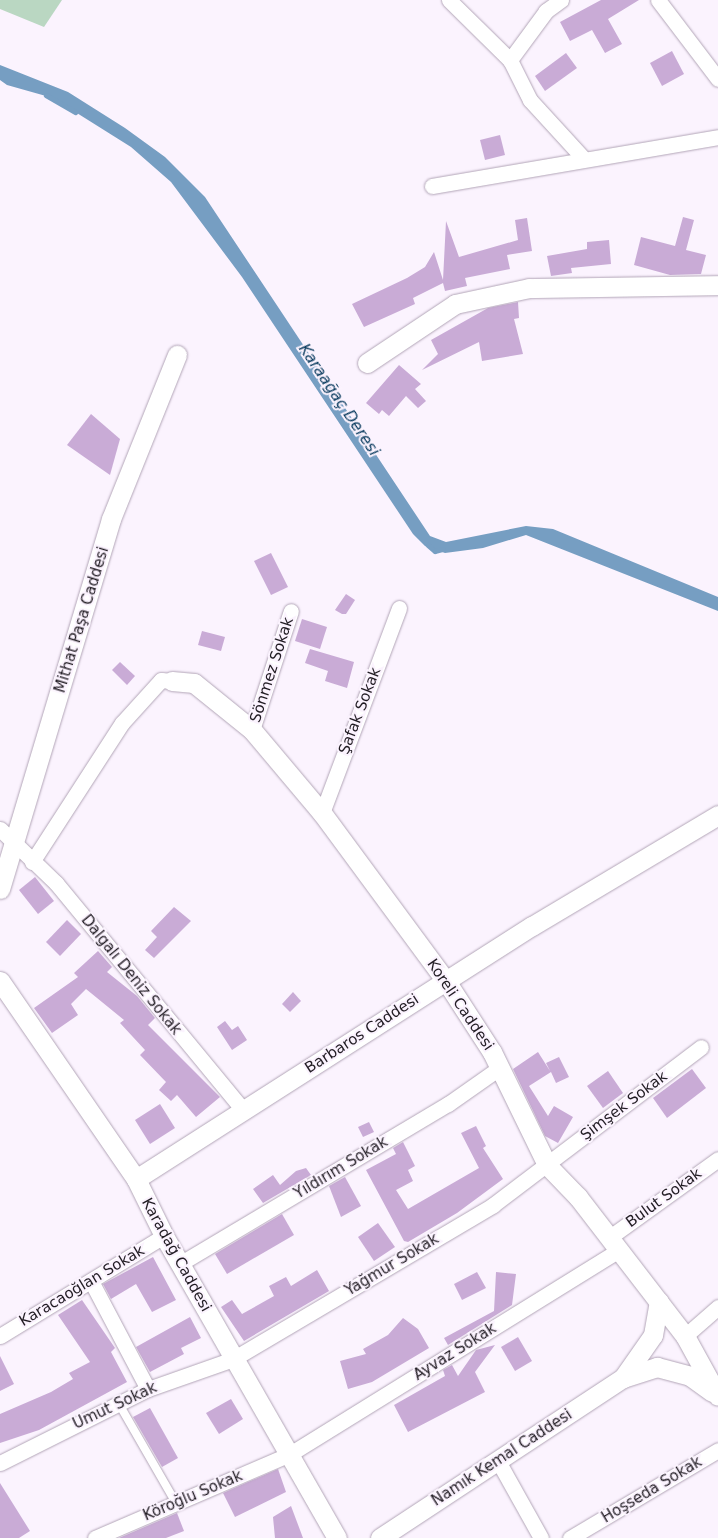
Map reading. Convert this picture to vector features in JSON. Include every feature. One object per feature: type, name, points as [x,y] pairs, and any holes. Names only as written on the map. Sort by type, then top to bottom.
[{"type":"street","points":[[448,0],[510,60],[530,100],[584,159]]},
{"type":"street","points":[[510,60],[546,11],[561,0]]},
{"type":"street","points":[[658,0],[718,79]]},
{"type":"street","points":[[432,186],[718,137]]},
{"type":"street","points":[[367,362],[454,304],[529,288],[718,285]]},
{"type":"street","name":"Mithat Paşa Caddesi","points":[[0,889],[111,520],[177,355]]},
{"type":"street","name":"Şafak Sokak","points":[[322,813],[399,608]]},
{"type":"street","name":"Sönmez Sokak","points":[[252,730],[291,611]]},
{"type":"street","points":[[32,862],[122,722],[161,680],[172,681]]},
{"type":"street","name":"Koreli Caddesi","points":[[172,681],[194,683],[252,730],[322,813],[446,981],[492,1052],[498,1070],[546,1165],[578,1197],[685,1336],[717,1395]]},
{"type":"street","name":"Barbaros Caddesi","points":[[136,1179],[446,981],[718,815]]},
{"type":"street","name":"Dalgalı Deniz Sokak","points":[[0,829],[14,846],[56,883],[243,1110]]},
{"type":"street","name":"Karadağ Caddesi","points":[[0,981],[136,1179],[164,1236],[181,1263],[233,1359],[290,1454],[336,1538]]},
{"type":"street","name":"Şimşek Sokak","points":[[546,1165],[701,1047]]},
{"type":"street","name":"Yıldırım Sokak","points":[[181,1263],[448,1104],[498,1070]]},
{"type":"street","name":"Bulut Sokak","points":[[615,1244],[718,1159]]},
{"type":"street","name":"Yağmur Sokak","points":[[233,1359],[493,1205],[546,1165]]},
{"type":"street","name":"Karacaoğlan Sokak","points":[[0,1336],[164,1236]]},
{"type":"street","name":"Ayvaz Sokak","points":[[290,1454],[615,1244]]},
{"type":"street","points":[[91,1281],[148,1389]]},
{"type":"street","points":[[623,1378],[653,1335],[659,1302]]},
{"type":"street","points":[[685,1336],[718,1307]]},
{"type":"street","name":"Umut Sokak","points":[[0,1462],[148,1389],[233,1359]]},
{"type":"street","points":[[623,1378],[658,1367],[690,1376],[717,1395]]},
{"type":"street","name":"Namık Kemal Caddesi","points":[[380,1538],[623,1378]]},
{"type":"street","name":"Hoşseda Sokak","points":[[570,1538],[718,1450]]},
{"type":"street","name":"Köroğlu Sokak","points":[[95,1538],[290,1454]]},
{"type":"street","points":[[498,1461],[541,1538]]},
{"type":"lane","points":[[119,1404],[176,1503]]},
{"type":"green space","points":[[0,0],[62,0],[44,27],[0,9]]},
{"type":"water","points":[[0,65],[68,92],[125,128],[165,157],[205,197],[430,536],[446,542],[526,526],[553,529],[718,597],[718,611],[526,535],[483,548],[445,553],[425,546],[413,534],[242,277],[171,182],[131,147],[53,98],[7,85],[0,80]]},
{"type":"building","points":[[601,0],[639,0],[608,19],[622,44],[605,53],[592,30],[570,41],[560,22]]},
{"type":"building","points":[[672,51],[684,74],[662,86],[650,63]]},
{"type":"building","points":[[566,53],[577,68],[545,91],[535,76]]},
{"type":"building","points":[[500,135],[505,155],[485,160],[480,140]]},
{"type":"building","points":[[683,217],[694,220],[686,250],[706,255],[701,274],[670,275],[634,265],[641,237],[675,246]]},
{"type":"building","points":[[527,218],[532,251],[507,255],[510,269],[465,278],[467,286],[445,291],[443,283],[413,298],[415,304],[364,327],[352,304],[407,278],[425,267],[434,252],[443,280],[446,221],[459,257],[518,240],[515,220]]},
{"type":"building","points":[[609,240],[611,264],[571,268],[572,273],[551,276],[547,256],[587,249],[587,242]]},
{"type":"building","points":[[518,302],[519,318],[514,319],[523,354],[482,361],[479,342],[422,370],[438,354],[431,340],[488,308]]},
{"type":"building","points":[[399,365],[421,384],[415,389],[426,401],[418,408],[406,396],[389,416],[382,410],[379,414],[366,403]]},
{"type":"building","points":[[91,414],[120,439],[110,475],[67,445]]},
{"type":"building","points":[[271,553],[288,587],[271,595],[254,561]]},
{"type":"building","points":[[346,594],[355,600],[346,614],[342,614],[335,610]]},
{"type":"building","points":[[302,619],[327,627],[320,649],[295,641]]},
{"type":"building","points":[[202,631],[225,637],[221,651],[198,645]]},
{"type":"building","points":[[310,649],[354,662],[347,688],[325,681],[328,671],[305,663]]},
{"type":"building","points":[[120,662],[135,676],[127,685],[112,670]]},
{"type":"building","points":[[35,877],[54,901],[38,914],[19,890]]},
{"type":"building","points":[[174,907],[191,921],[154,958],[145,950],[157,937],[151,931]]},
{"type":"building","points":[[67,920],[81,934],[60,956],[46,942]]},
{"type":"building","points":[[98,951],[112,967],[107,972],[137,996],[155,1018],[148,1025],[220,1097],[196,1117],[177,1095],[171,1101],[159,1090],[166,1082],[140,1055],[145,1050],[120,1023],[124,1020],[86,989],[71,1004],[78,1015],[52,1033],[34,1008],[78,977],[74,973]]},
{"type":"building","points":[[293,992],[301,1001],[290,1012],[282,1004]]},
{"type":"building","points":[[225,1021],[232,1030],[238,1026],[247,1040],[232,1050],[217,1027]]},
{"type":"building","points":[[538,1052],[550,1071],[546,1063],[559,1057],[569,1077],[556,1083],[551,1072],[529,1086],[548,1116],[554,1106],[573,1117],[558,1143],[545,1136],[513,1069]]},
{"type":"building","points":[[692,1069],[706,1088],[667,1118],[653,1098]]},
{"type":"building","points":[[608,1071],[623,1093],[603,1108],[587,1086]]},
{"type":"building","points":[[160,1104],[175,1128],[150,1144],[135,1120]]},
{"type":"building","points":[[369,1122],[374,1132],[363,1137],[358,1127]]},
{"type":"building","points":[[476,1126],[486,1146],[483,1148],[503,1179],[457,1213],[408,1242],[404,1241],[366,1170],[396,1154],[393,1148],[403,1142],[415,1166],[408,1170],[413,1181],[396,1190],[408,1209],[479,1168],[461,1133]]},
{"type":"building","points":[[306,1168],[311,1175],[263,1203],[253,1189],[273,1175],[280,1185],[296,1171]]},
{"type":"building","points":[[345,1177],[361,1206],[341,1217],[329,1186]]},
{"type":"building","points":[[282,1214],[294,1235],[227,1274],[215,1254]]},
{"type":"building","points":[[378,1223],[395,1247],[374,1261],[358,1237]]},
{"type":"building","points":[[153,1257],[176,1300],[152,1312],[136,1284],[111,1299],[103,1284]]},
{"type":"building","points":[[317,1270],[329,1291],[244,1341],[221,1307],[232,1300],[242,1314],[274,1296],[269,1286],[286,1277],[291,1286]]},
{"type":"building","points":[[477,1272],[486,1288],[462,1300],[454,1284]]},
{"type":"building","points":[[496,1272],[516,1274],[512,1305],[448,1345],[444,1338],[494,1311]]},
{"type":"building","points":[[82,1300],[115,1348],[111,1352],[127,1382],[39,1430],[0,1443],[0,1414],[51,1392],[73,1379],[69,1373],[90,1362],[58,1315]]},
{"type":"building","points":[[190,1317],[201,1338],[181,1348],[184,1354],[150,1372],[136,1347]]},
{"type":"building","points":[[403,1318],[418,1329],[429,1348],[372,1382],[348,1389],[340,1361],[366,1354],[363,1349],[388,1335]]},
{"type":"building","points":[[518,1337],[532,1361],[515,1371],[501,1347]]},
{"type":"building","points":[[495,1345],[475,1372],[485,1392],[408,1432],[394,1405],[445,1376],[443,1370],[452,1365],[458,1376],[476,1350]]},
{"type":"building","points":[[0,1356],[14,1384],[0,1391]]},
{"type":"building","points":[[231,1399],[243,1419],[219,1434],[206,1413]]},
{"type":"building","points":[[150,1408],[178,1458],[162,1467],[133,1417]]},
{"type":"building","points":[[278,1469],[286,1492],[235,1517],[223,1493]]},
{"type":"building","points":[[0,1483],[30,1531],[19,1538],[0,1538]]},
{"type":"building","points":[[291,1506],[303,1538],[275,1538],[273,1517]]},
{"type":"building","points":[[177,1513],[184,1531],[166,1538],[119,1538]]},
{"type":"waterway","name":"Karaağaç Deresi","points":[[46,95],[76,112]]},
{"type":"waterway","name":"Karaağaç Deresi","points":[[428,545],[435,551],[443,549]]}]
